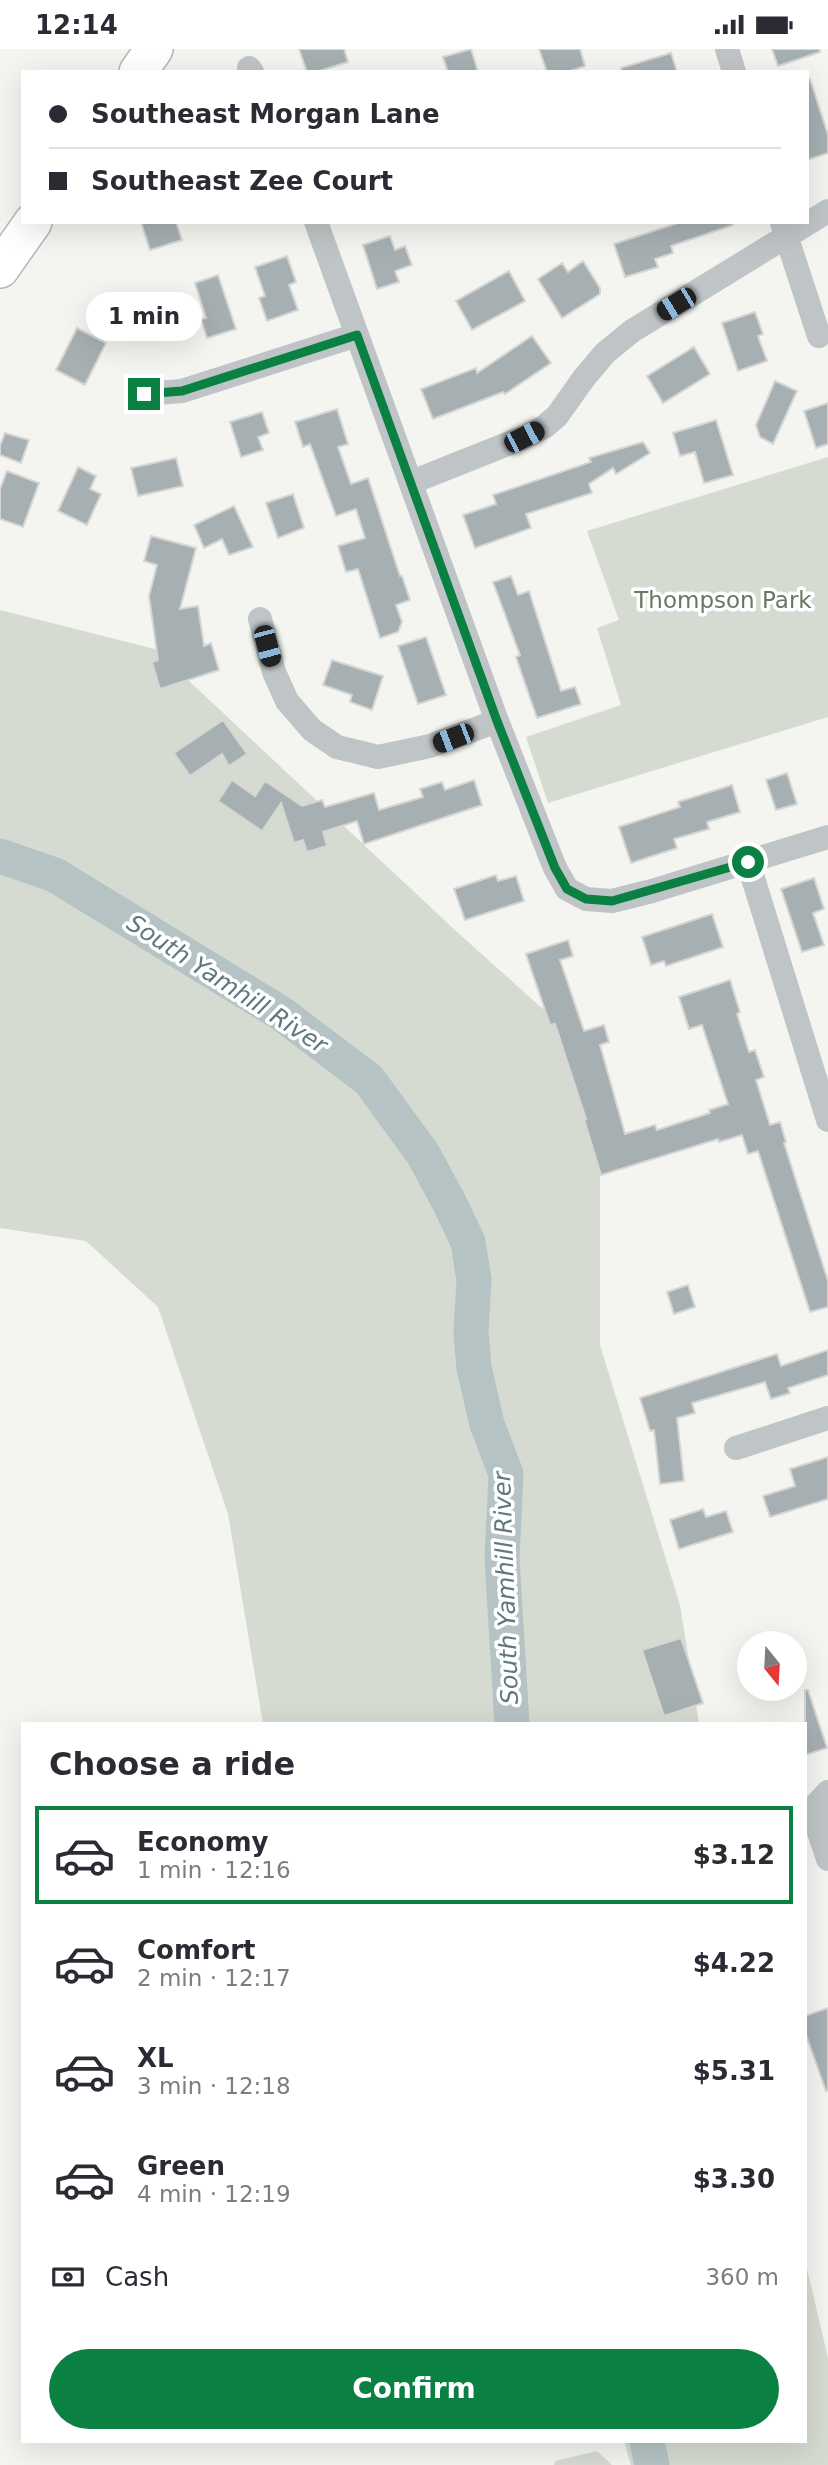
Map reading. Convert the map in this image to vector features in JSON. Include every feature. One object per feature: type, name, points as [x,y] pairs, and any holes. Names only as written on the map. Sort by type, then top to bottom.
[{"type":"highway","points":[[139,70],[154,49]]},
{"type":"highway","points":[[0,269],[32,224]]},
{"type":"street","points":[[727,49],[733,70]]},
{"type":"street","points":[[809,219],[828,211]]},
{"type":"street","points":[[317,224],[497,721],[555,868],[567,889],[586,899],[612,901],[828,837]]},
{"type":"street","points":[[412,482],[544,427],[557,416],[605,353],[632,331],[784,230],[819,336]]},
{"type":"street","points":[[144,394],[182,391],[357,335]]},
{"type":"street","points":[[260,619],[274,672],[287,701],[312,730],[337,747],[378,757],[430,746],[497,721]]},
{"type":"street","points":[[748,862],[826,1107]]},
{"type":"street","points":[[736,1448],[828,1418]]},
{"type":"street","points":[[822,1798],[817,1826],[828,1859]]},
{"type":"green space","name":"Thompson Park","points":[[828,457],[828,717],[548,803],[526,737],[621,705],[597,628],[619,620],[587,531]]},
{"type":"green space","points":[[0,610],[155,649],[457,932],[600,1060],[600,1345],[680,1605],[699,1722],[263,1722],[228,1514],[158,1307],[86,1241],[0,1228]]},
{"type":"green space","points":[[807,2269],[828,2358],[828,2465],[631,2465],[625,2443],[807,2443]]},
{"type":"green space","points":[[597,2451],[612,2465],[554,2465],[555,2461]]},
{"type":"building","points":[[299,49],[344,49],[348,62],[322,70],[306,70]]},
{"type":"building","points":[[471,49],[477,70],[447,70],[443,57]]},
{"type":"building","points":[[539,49],[580,49],[585,66],[573,70],[546,70]]},
{"type":"building","points":[[772,49],[819,49],[820,52],[778,66]]},
{"type":"building","points":[[671,53],[676,70],[622,70]]},
{"type":"building","points":[[809,79],[828,135],[828,153],[809,159]]},
{"type":"building","points":[[142,224],[177,224],[182,240],[150,250]]},
{"type":"building","points":[[675,224],[733,224],[671,246],[673,253],[655,259],[658,267],[625,277],[614,244]]},
{"type":"building","points":[[390,236],[395,250],[405,246],[412,265],[395,271],[399,282],[377,289],[363,245]]},
{"type":"building","points":[[287,256],[296,282],[289,285],[298,310],[267,321],[259,298],[265,296],[255,267]]},
{"type":"building","points":[[583,261],[600,288],[600,294],[562,318],[538,279],[562,263],[568,272]]},
{"type":"building","points":[[509,271],[525,301],[472,330],[456,301]]},
{"type":"building","points":[[218,275],[236,329],[207,338],[201,319],[206,318],[195,283]]},
{"type":"building","points":[[163,300],[166,328],[121,332],[119,304]]},
{"type":"building","points":[[755,312],[763,334],[758,336],[767,361],[738,371],[722,323]]},
{"type":"building","points":[[77,328],[106,343],[85,385],[56,370]]},
{"type":"building","points":[[532,336],[551,363],[505,394],[503,392],[433,419],[421,389],[476,368],[477,373]]},
{"type":"building","points":[[694,347],[710,374],[663,403],[647,376]]},
{"type":"building","points":[[775,381],[797,391],[773,444],[760,437],[756,425]]},
{"type":"building","points":[[828,403],[828,444],[816,448],[804,411]]},
{"type":"building","points":[[337,409],[348,444],[338,447],[351,484],[368,478],[410,600],[396,605],[402,622],[398,632],[380,638],[358,569],[346,572],[338,546],[365,538],[356,509],[336,516],[310,444],[303,447],[295,422]]},
{"type":"building","points":[[262,412],[269,433],[258,437],[263,450],[241,457],[230,422]]},
{"type":"building","points":[[716,420],[733,475],[704,483],[695,452],[680,456],[673,433]]},
{"type":"building","points":[[5,433],[29,440],[21,463],[0,455]]},
{"type":"building","points":[[643,442],[650,453],[616,474],[613,468],[589,484],[592,493],[526,514],[531,528],[475,548],[463,515],[496,504],[493,495],[591,462],[589,458]]},
{"type":"building","points":[[176,458],[183,486],[138,496],[131,468]]},
{"type":"building","points":[[78,467],[96,476],[90,489],[101,494],[87,525],[58,511]]},
{"type":"building","points":[[7,471],[39,483],[23,527],[0,519],[0,489]]},
{"type":"building","points":[[293,494],[304,528],[278,538],[266,503]]},
{"type":"building","points":[[234,506],[253,547],[229,555],[222,539],[204,548],[194,525]]},
{"type":"building","points":[[151,536],[196,548],[180,609],[198,606],[204,646],[211,643],[219,670],[160,689],[152,662],[158,660],[149,596],[157,565],[144,561]]},
{"type":"building","points":[[511,576],[518,595],[529,591],[561,691],[575,687],[581,704],[537,718],[516,657],[520,655],[493,582]]},
{"type":"building","points":[[426,637],[446,695],[418,704],[398,646]]},
{"type":"building","points":[[332,660],[383,676],[372,710],[350,702],[352,695],[323,685]]},
{"type":"building","points":[[223,720],[247,754],[229,766],[222,754],[190,776],[174,753]]},
{"type":"building","points":[[787,773],[797,804],[776,810],[766,780]]},
{"type":"building","points":[[232,780],[255,796],[265,781],[302,806],[322,800],[325,807],[374,793],[379,810],[423,797],[420,789],[442,782],[445,790],[474,780],[482,805],[364,844],[357,821],[323,832],[327,846],[307,852],[303,840],[294,843],[281,803],[262,831],[218,801]]},
{"type":"building","points":[[732,785],[740,812],[707,822],[709,829],[674,839],[677,848],[631,863],[619,827],[680,807],[678,802]]},
{"type":"building","points":[[496,875],[498,881],[516,876],[524,901],[465,920],[454,889]]},
{"type":"building","points":[[814,878],[824,909],[813,913],[824,945],[802,952],[781,889]]},
{"type":"building","points":[[712,914],[723,947],[666,966],[664,961],[651,965],[642,937]]},
{"type":"building","points":[[568,940],[573,956],[560,960],[584,1031],[604,1025],[609,1042],[600,1045],[625,1134],[655,1125],[657,1130],[710,1113],[709,1110],[728,1104],[702,1025],[689,1029],[679,997],[730,980],[749,1052],[755,1050],[764,1077],[756,1080],[770,1125],[780,1122],[786,1142],[784,1143],[828,1281],[828,1307],[810,1312],[758,1151],[748,1154],[742,1135],[719,1142],[718,1139],[601,1175],[555,1024],[550,1025],[526,954]]},
{"type":"building","points":[[688,1285],[695,1307],[674,1314],[667,1292]]},
{"type":"building","points":[[828,1350],[828,1375],[788,1388],[790,1393],[771,1399],[765,1382],[692,1403],[695,1413],[677,1418],[684,1481],[660,1484],[654,1430],[650,1431],[640,1398],[777,1354],[781,1366]]},
{"type":"building","points":[[828,1457],[828,1499],[770,1517],[763,1496],[795,1486],[790,1469]]},
{"type":"building","points":[[703,1509],[706,1517],[726,1511],[733,1532],[679,1549],[670,1520]]},
{"type":"building","points":[[681,1638],[703,1703],[664,1716],[642,1650]]},
{"type":"building","points":[[808,1690],[827,1748],[807,1754],[805,1701]]},
{"type":"building","points":[[828,2008],[826,2091],[807,2038],[807,2015]]},
{"type":"waterway","name":"South Yamhill River","points":[[0,856],[55,875],[282,1014],[369,1080],[423,1154],[468,1242],[474,1280],[471,1332],[474,1368],[487,1424],[506,1474],[502,1559],[512,1722]]},
{"type":"waterway","name":"South Yamhill River","points":[[647,2443],[652,2465]]},
{"type":"route","points":[[144,394],[182,391],[357,335],[497,721],[555,868],[567,889],[586,899],[612,901],[748,862]]}]
